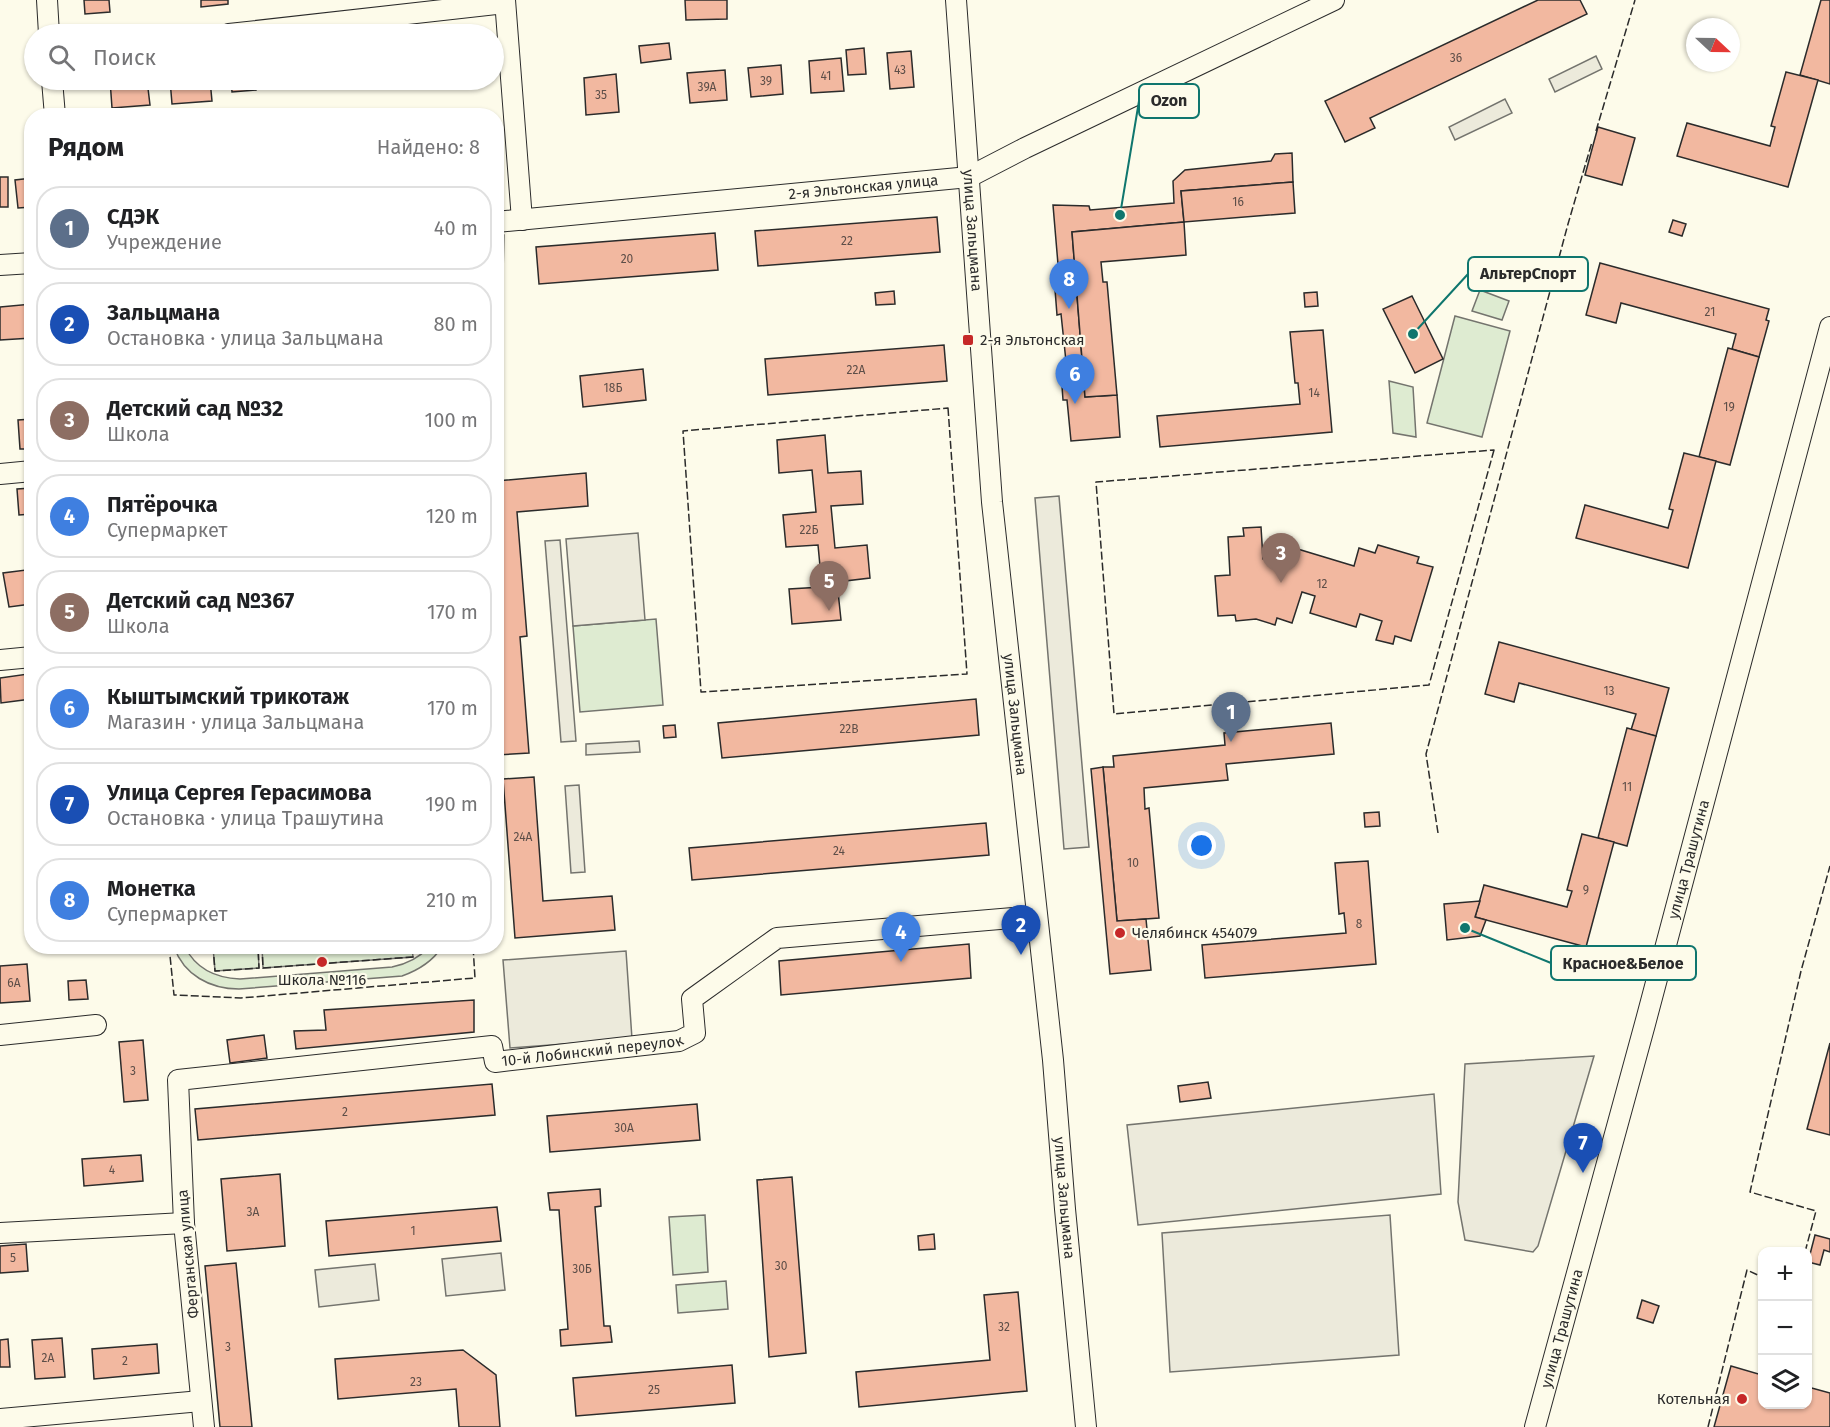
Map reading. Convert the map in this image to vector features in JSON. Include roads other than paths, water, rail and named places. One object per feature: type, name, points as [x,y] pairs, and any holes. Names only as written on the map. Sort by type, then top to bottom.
[{"type":"street","points":[[47,0],[48,24]]},
{"type":"street","name":"улица Зальцмана","points":[[956,0],[994,523],[1053,1060],[1086,1427]]},
{"type":"street","name":"2-я Эльтонская улица","points":[[504,221],[969,177],[1334,0]]},
{"type":"street","points":[[315,24],[505,2],[522,220]]},
{"type":"street","points":[[53,90],[54,108]]},
{"type":"street","points":[[0,265],[24,264]]},
{"type":"street","name":"улица Трашутина","points":[[1535,1427],[1830,327]]},
{"type":"street","points":[[0,474],[24,472]]},
{"type":"street","points":[[0,660],[24,658]]},
{"type":"street","name":"10-й Лобинский переулок","points":[[178,1080],[492,1046],[495,1062],[679,1041],[695,1033],[692,999],[777,938],[1036,916]]},
{"type":"street","points":[[0,1035],[96,1025]]},
{"type":"street","name":"Ферганская улица","points":[[178,1080],[184,1223],[204,1427]]},
{"type":"street","points":[[0,1233],[184,1223]]},
{"type":"street","points":[[0,1419],[201,1401]]},
{"type":"place","name":"Ozon","points":[[1120,215]]},
{"type":"place","name":"Монетка","points":[[1069,309]]},
{"type":"place","name":"АльтерСпорт","points":[[1413,334]]},
{"type":"place","name":"2-я Эльтонская","points":[[968,340]]},
{"type":"place","name":"Кыштымский трикотаж","points":[[1075,404]]},
{"type":"place","name":"Детский сад №32","points":[[1281,583]]},
{"type":"place","name":"Детский сад №367","points":[[829,611]]},
{"type":"place","name":"СДЭК","points":[[1231,742]]},
{"type":"place","name":"Красное&Белое","points":[[1465,928]]},
{"type":"place","name":"Челябинск 454079","points":[[1120,933]]},
{"type":"place","name":"Зальцмана","points":[[1021,955]]},
{"type":"place","name":"Школа №116","points":[[322,962]]},
{"type":"place","name":"Пятёрочка","points":[[901,962]]},
{"type":"place","name":"Улица Сергея Герасимова","points":[[1583,1173]]},
{"type":"place","name":"Котельная","points":[[1742,1399]]}]
